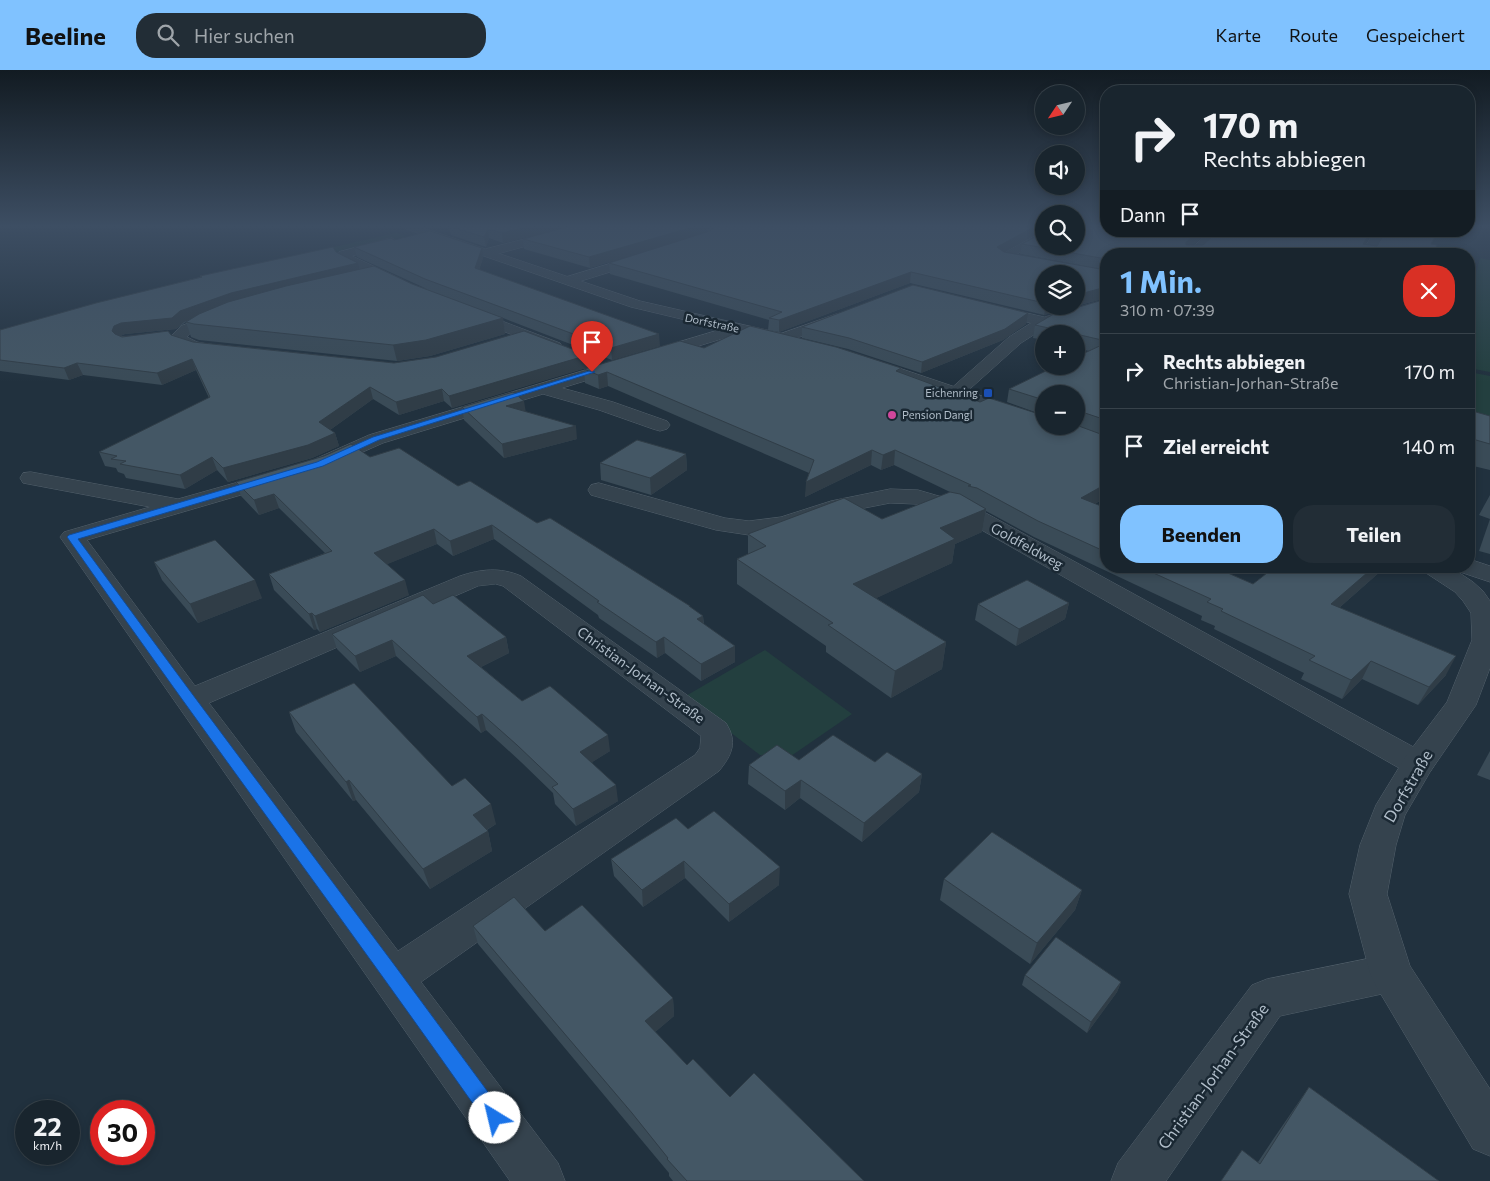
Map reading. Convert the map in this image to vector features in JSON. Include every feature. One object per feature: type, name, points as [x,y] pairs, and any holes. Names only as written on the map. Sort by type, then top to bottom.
[{"type":"street","points":[[388,279],[412,290]]},
{"type":"street","name":"Dorfstraße","points":[[562,279],[636,304],[808,345]]},
{"type":"street","points":[[568,281],[575,279]]},
{"type":"street","points":[[978,306],[1044,322]]},
{"type":"street","points":[[956,392],[1015,340],[1044,322],[1100,306]]},
{"type":"street","points":[[455,307],[562,349]]},
{"type":"street","points":[[160,338],[179,335],[200,323],[239,309]]},
{"type":"street","points":[[782,338],[847,314]]},
{"type":"street","points":[[540,1181],[394,976],[189,700],[72,537],[320,464],[376,439],[541,388],[599,364],[739,329]]},
{"type":"street","points":[[179,335],[178,337],[182,342],[197,347],[224,350]]},
{"type":"street","points":[[498,343],[526,335]]},
{"type":"street","points":[[869,363],[1035,420]]},
{"type":"street","points":[[541,388],[606,406],[660,425]]},
{"type":"street","points":[[31,478],[179,506]]},
{"type":"street","name":"Goldfeldweg","points":[[599,490],[724,525],[748,528],[784,524],[838,506],[890,496],[918,497],[936,501],[965,511],[1418,764]]},
{"type":"street","name":"Dorfstraße","points":[[1456,573],[1477,579],[1474,597],[1484,613],[1486,640],[1461,705],[1418,764],[1388,814],[1378,846],[1368,894],[1391,973],[1490,1132]]},
{"type":"street","name":"Christian-Jorhan-Straße","points":[[189,700],[468,581],[497,576],[512,582],[715,732],[718,739],[718,748],[707,763],[394,976]]},
{"type":"street","name":"Christian-Jorhan-Straße","points":[[1136,1181],[1267,999],[1391,973]]},
{"type":"green space","points":[[1475,279],[1490,279],[1490,372],[1475,369]]},
{"type":"green space","points":[[1475,373],[1490,376],[1490,432],[1475,426]]},
{"type":"green space","points":[[765,650],[852,714],[791,756],[760,755],[684,697]]},
{"type":"building","points":[[194,279],[291,279],[231,293],[180,311],[172,318],[121,323],[114,326],[112,331],[122,337],[168,331],[171,335],[193,342],[394,363],[436,357],[524,331],[588,355],[449,396],[442,389],[396,402],[370,387],[319,422],[335,433],[308,445],[223,468],[212,457],[180,475],[120,464],[126,461],[111,459],[117,456],[99,452],[210,397],[192,359],[157,373],[77,363],[64,368],[0,360],[0,330],[96,303]]},
{"type":"building","points":[[317,279],[401,279],[503,318],[426,340],[393,345],[186,322],[199,314],[228,302]]},
{"type":"building","points":[[425,279],[505,279],[659,334],[611,348]]},
{"type":"building","points":[[665,279],[892,279],[779,320],[769,318],[782,312]]},
{"type":"building","points":[[940,279],[1035,279],[1035,301]]},
{"type":"building","points":[[1085,279],[1100,279],[1100,289],[1085,293]]},
{"type":"building","points":[[913,285],[1028,313],[1005,329],[922,362],[849,338],[802,327]]},
{"type":"building","points":[[1100,301],[1100,340],[1085,336],[1085,325],[1035,325],[1052,315],[1085,315],[1085,305]]},
{"type":"building","points":[[750,326],[836,347],[901,368],[896,371],[980,402],[989,398],[1035,413],[1035,435],[1085,435],[1085,428],[1100,434],[1100,487],[1081,498],[1100,506],[1100,549],[1038,521],[977,488],[968,486],[971,485],[895,450],[883,455],[872,450],[806,482],[814,460],[607,372],[598,375],[584,369],[680,341],[704,348]]},
{"type":"building","points":[[1100,346],[1100,418],[1085,413],[1085,385],[1035,385],[1035,397],[1009,389],[1038,375],[1085,375],[1085,353]]},
{"type":"building","points":[[513,392],[524,401],[506,406],[576,426],[502,444],[462,407]]},
{"type":"building","points":[[1475,412],[1490,416],[1490,444],[1475,440]]},
{"type":"building","points":[[637,440],[686,454],[650,478],[600,463]]},
{"type":"building","points":[[351,444],[370,457],[399,448],[458,486],[470,481],[537,523],[550,518],[690,606],[703,616],[697,619],[735,646],[701,664],[664,637],[656,642],[597,602],[599,601],[492,525],[450,541],[434,529],[374,553],[405,580],[315,616],[312,613],[309,614],[269,574],[332,551],[274,494],[254,500],[236,482],[324,456]]},
{"type":"building","points":[[950,492],[960,494],[986,509],[940,528],[955,539],[853,584],[946,642],[895,671],[828,625],[833,623],[737,559],[766,546],[748,534],[844,498],[882,519]]},
{"type":"building","points":[[215,540],[255,580],[190,604],[154,562]]},
{"type":"building","points":[[1153,573],[1228,573],[1253,584],[1267,573],[1367,573],[1331,604],[1456,656],[1429,687],[1371,661],[1351,680],[1309,660],[1315,656],[1221,611],[1223,609],[1207,602],[1211,599]]},
{"type":"building","points":[[1027,580],[1069,603],[1019,629],[978,604]]},
{"type":"building","points":[[423,595],[433,604],[453,595],[506,637],[467,656],[522,701],[550,686],[608,735],[580,752],[616,785],[573,809],[552,787],[558,784],[517,745],[482,714],[477,717],[392,640],[355,656],[332,634]]},
{"type":"building","points":[[354,683],[452,786],[465,778],[491,804],[473,815],[488,831],[423,869],[349,780],[346,782],[289,712]]},
{"type":"building","points":[[833,735],[875,762],[887,752],[922,774],[864,823],[801,780],[785,791],[749,765],[777,745],[799,760]]},
{"type":"building","points":[[714,811],[780,867],[729,904],[684,861],[642,890],[611,859],[676,818],[688,829]]},
{"type":"building","points":[[992,832],[1082,890],[1037,943],[944,879]]},
{"type":"building","points":[[514,897],[545,931],[582,905],[673,998],[645,1021],[687,1065],[693,1059],[730,1097],[754,1073],[864,1181],[687,1181],[667,1159],[632,1113],[473,926]]},
{"type":"building","points":[[1056,937],[1121,982],[1091,1022],[1025,975]]},
{"type":"building","points":[[1309,1087],[1439,1181],[1221,1181],[1242,1150],[1260,1164]]},
{"type":"place","name":"Eichenring","points":[[988,393]]},
{"type":"place","name":"Pension Dangl","points":[[892,415]]},
{"type":"route","points":[[495,1118],[394,976],[189,700],[72,537],[320,464],[376,439],[592,372]]}]
